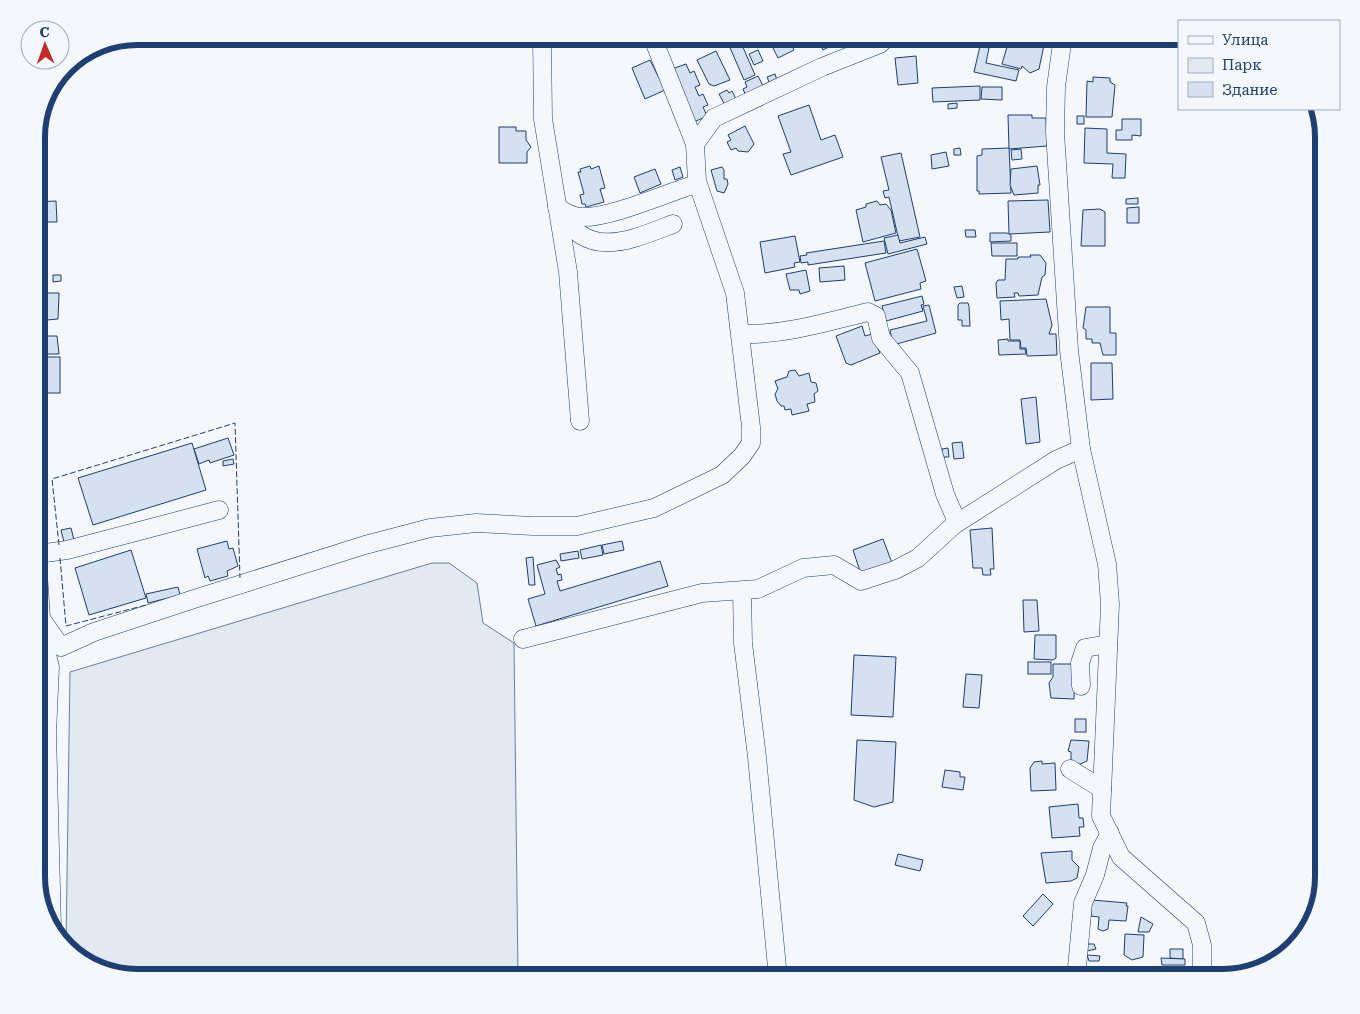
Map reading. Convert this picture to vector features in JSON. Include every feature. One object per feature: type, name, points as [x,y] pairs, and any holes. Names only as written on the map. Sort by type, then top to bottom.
[{"type":"street","points":[[542,45],[543,119],[568,272],[580,421]]},
{"type":"street","points":[[45,624],[60,647],[94,632],[191,600],[365,545],[430,528],[476,523],[577,526],[654,508],[722,475],[742,456],[751,443],[742,334],[736,294],[697,181],[695,144],[656,45]]},
{"type":"street","points":[[695,144],[714,118],[822,67],[877,45]]},
{"type":"street","points":[[1062,45],[1056,87],[1055,132],[1069,350],[1081,449],[1107,564],[1110,604],[1101,816],[1121,857],[1196,923],[1202,945],[1202,969]]},
{"type":"street","points":[[557,207],[566,213],[580,217],[601,215],[690,186]]},
{"type":"street","points":[[557,207],[574,231],[583,238],[603,242],[626,242],[673,224]]},
{"type":"street","points":[[742,334],[770,335],[868,312],[876,316],[881,338],[910,374],[945,494],[957,522]]},
{"type":"street","points":[[523,639],[702,593],[758,589],[803,568],[834,565],[860,581],[895,570],[918,558],[957,522],[1056,460],[1081,449]]},
{"type":"street","points":[[45,549],[66,550],[219,510]]},
{"type":"street","points":[[742,591],[743,643],[757,757],[777,969]]},
{"type":"street","points":[[45,638],[50,667],[47,733],[52,911]]},
{"type":"street","points":[[1081,686],[1080,663],[1085,648],[1108,644]]},
{"type":"street","points":[[1070,769],[1102,789]]},
{"type":"street","points":[[1077,969],[1083,903],[1095,875],[1102,848],[1110,833]]},
{"type":"green space","points":[[432,563],[449,563],[477,583],[483,623],[514,643],[518,969],[137,969],[113,966],[91,957],[76,946],[66,935],[70,672]]},
{"type":"building","points":[[729,45],[742,45],[755,75],[744,80]]},
{"type":"building","points":[[772,45],[792,45],[794,50],[778,58]]},
{"type":"building","points":[[820,45],[832,45],[823,50]]},
{"type":"building","points":[[1008,45],[1044,45],[1039,69],[1030,73],[1022,66],[1021,69],[1002,64]]},
{"type":"building","points":[[980,46],[989,48],[986,63],[1019,70],[1016,81],[974,72]]},
{"type":"building","points":[[758,50],[763,61],[754,65],[749,54]]},
{"type":"building","points":[[716,51],[730,80],[714,86],[709,84],[697,60]]},
{"type":"building","points":[[916,56],[918,83],[898,85],[895,58]]},
{"type":"building","points":[[650,60],[665,90],[645,99],[632,68]]},
{"type":"building","points":[[686,64],[690,73],[694,71],[700,85],[695,87],[699,96],[703,94],[708,105],[703,107],[707,116],[694,122],[672,69]]},
{"type":"building","points":[[775,74],[777,80],[770,84],[767,77]]},
{"type":"building","points":[[758,76],[764,88],[746,96],[743,89],[747,87],[745,82]]},
{"type":"building","points":[[1093,77],[1110,78],[1110,82],[1115,85],[1112,117],[1086,117],[1087,81],[1093,82]]},
{"type":"building","points":[[980,86],[980,100],[933,102],[932,88]]},
{"type":"building","points":[[982,87],[1002,87],[1002,100],[981,99]]},
{"type":"building","points":[[727,90],[729,93],[732,91],[736,99],[725,105],[719,94]]},
{"type":"building","points":[[957,103],[957,108],[948,109],[948,104]]},
{"type":"building","points":[[809,105],[821,140],[835,135],[843,157],[791,175],[783,154],[791,152],[778,116]]},
{"type":"building","points":[[1008,115],[1032,115],[1032,118],[1046,118],[1047,146],[1009,149]]},
{"type":"building","points":[[1077,116],[1084,116],[1084,124],[1077,124]]},
{"type":"building","points":[[1122,119],[1141,119],[1141,136],[1132,135],[1132,140],[1116,140],[1116,130],[1122,130]]},
{"type":"building","points":[[745,126],[754,144],[748,152],[738,151],[736,148],[731,150],[727,142],[731,140],[728,135]]},
{"type":"building","points":[[499,127],[516,127],[516,131],[526,131],[526,140],[531,147],[527,152],[527,163],[499,163]]},
{"type":"building","points":[[1085,128],[1107,129],[1107,153],[1126,154],[1125,178],[1112,178],[1113,164],[1084,163]]},
{"type":"building","points":[[960,148],[961,155],[954,155],[954,149]]},
{"type":"building","points":[[1009,148],[1011,193],[979,194],[979,191],[977,191],[977,156],[982,155],[982,149]]},
{"type":"building","points":[[1021,149],[1022,159],[1012,160],[1011,150]]},
{"type":"building","points":[[946,152],[949,166],[932,169],[931,155]]},
{"type":"building","points":[[901,153],[920,237],[899,241],[889,197],[885,198],[883,191],[889,190],[881,157]]},
{"type":"building","points":[[590,166],[591,169],[599,166],[605,188],[600,189],[604,202],[586,207],[585,204],[582,204],[580,195],[584,194],[578,172],[581,172],[580,169]]},
{"type":"building","points":[[1037,166],[1040,185],[1038,185],[1038,193],[1014,195],[1010,185],[1011,169]]},
{"type":"building","points":[[680,167],[683,177],[675,180],[672,170]]},
{"type":"building","points":[[722,167],[724,179],[727,179],[728,184],[724,193],[717,191],[711,170]]},
{"type":"building","points":[[655,169],[661,184],[640,193],[634,177]]},
{"type":"building","points":[[1138,198],[1138,204],[1126,204],[1126,199]]},
{"type":"building","points":[[1048,200],[1050,232],[1009,234],[1008,201]]},
{"type":"building","points":[[56,201],[57,222],[45,222],[45,202]]},
{"type":"building","points":[[877,201],[880,205],[886,204],[891,210],[896,233],[863,242],[856,210],[866,207],[866,204]]},
{"type":"building","points":[[1139,207],[1139,223],[1127,223],[1127,208]]},
{"type":"building","points":[[1100,209],[1105,212],[1105,246],[1081,246],[1083,210]]},
{"type":"building","points":[[965,230],[975,230],[976,237],[966,237]]},
{"type":"building","points":[[990,233],[1007,233],[1011,235],[1011,241],[990,242]]},
{"type":"building","points":[[898,235],[900,243],[925,237],[927,244],[888,254],[884,238]]},
{"type":"building","points":[[795,236],[800,262],[794,263],[795,267],[765,273],[760,242]]},
{"type":"building","points":[[884,241],[886,253],[808,265],[808,262],[801,263],[800,256],[807,255],[806,253]]},
{"type":"building","points":[[991,243],[1017,243],[1017,256],[992,256]]},
{"type":"building","points":[[917,249],[926,281],[920,283],[921,289],[875,301],[865,263]]},
{"type":"building","points":[[1030,255],[1040,255],[1046,263],[1045,275],[1042,277],[1038,295],[1019,296],[1018,293],[1014,293],[1015,297],[997,298],[996,283],[998,280],[1005,280],[1006,259],[1031,257]]},
{"type":"building","points":[[844,266],[845,280],[820,282],[819,268]]},
{"type":"building","points":[[806,270],[810,291],[800,294],[799,290],[790,290],[786,274]]},
{"type":"building","points":[[53,275],[61,275],[61,281],[53,282]]},
{"type":"building","points":[[962,286],[964,297],[957,298],[954,287]]},
{"type":"building","points":[[45,293],[59,293],[58,319],[45,320]]},
{"type":"building","points":[[922,296],[924,304],[921,305],[923,311],[886,321],[882,306]]},
{"type":"building","points":[[1046,299],[1052,325],[1049,334],[1056,334],[1057,355],[1027,356],[1026,348],[1021,348],[1020,340],[1010,340],[1009,319],[1001,320],[1000,301]]},
{"type":"building","points":[[960,303],[968,303],[970,326],[962,326],[962,320],[958,320],[958,305]]},
{"type":"building","points":[[929,305],[936,333],[893,345],[890,330],[927,321],[923,306]]},
{"type":"building","points":[[1086,307],[1110,307],[1110,333],[1116,333],[1116,355],[1103,355],[1100,343],[1092,343],[1092,339],[1086,339],[1086,330],[1083,328]]},
{"type":"building","points":[[862,326],[865,336],[872,334],[880,353],[851,365],[846,363],[836,336]]},
{"type":"building","points":[[45,336],[57,336],[59,354],[45,354]]},
{"type":"building","points":[[1008,339],[1008,341],[1020,341],[1020,349],[1025,349],[1026,354],[999,355],[998,340]]},
{"type":"building","points":[[45,357],[60,357],[60,393],[45,393]]},
{"type":"building","points":[[1091,363],[1112,363],[1113,399],[1091,400]]},
{"type":"building","points":[[795,370],[799,376],[809,373],[811,382],[816,383],[818,391],[814,394],[815,402],[807,404],[809,411],[792,415],[791,409],[785,410],[784,406],[781,406],[777,401],[775,394],[778,389],[775,381],[787,377],[789,371]]},
{"type":"building","points":[[1036,397],[1040,442],[1026,444],[1021,399]]},
{"type":"building","points":[[228,438],[234,455],[210,463],[209,460],[199,464],[194,449]]},
{"type":"building","points":[[962,442],[964,458],[954,459],[952,443]]},
{"type":"building","points":[[192,443],[206,490],[93,525],[78,478]]},
{"type":"building","points":[[948,448],[949,457],[943,457],[942,449]]},
{"type":"building","points":[[233,459],[234,464],[223,466],[223,461]]},
{"type":"building","points":[[71,528],[74,540],[64,542],[61,530]]},
{"type":"building","points":[[992,528],[994,569],[990,569],[991,575],[983,575],[982,568],[973,568],[970,530]]},
{"type":"building","points":[[883,539],[892,563],[861,574],[853,550]]},
{"type":"building","points":[[227,541],[229,549],[233,548],[238,566],[227,571],[228,576],[210,581],[208,576],[205,578],[197,549]]},
{"type":"building","points":[[622,541],[624,550],[604,554],[602,545]]},
{"type":"building","points":[[601,545],[603,555],[582,559],[580,550]]},
{"type":"building","points":[[131,550],[146,598],[89,615],[75,568]]},
{"type":"building","points":[[578,551],[579,558],[561,561],[560,554]]},
{"type":"building","points":[[533,557],[535,585],[529,585],[526,558]]},
{"type":"building","points":[[556,560],[560,567],[556,569],[558,575],[561,574],[562,580],[557,581],[560,591],[660,561],[668,586],[536,626],[528,599],[545,594],[537,565]]},
{"type":"building","points":[[178,587],[180,595],[148,603],[146,594]]},
{"type":"building","points":[[1023,600],[1037,600],[1039,631],[1024,632]]},
{"type":"building","points":[[1035,635],[1056,635],[1056,658],[1053,660],[1034,659]]},
{"type":"building","points":[[854,655],[896,657],[893,717],[851,715]]},
{"type":"building","points":[[1028,662],[1051,662],[1051,674],[1028,674]]},
{"type":"building","points":[[1053,664],[1075,664],[1074,699],[1051,698],[1049,683],[1053,677]]},
{"type":"building","points":[[966,674],[982,675],[979,708],[963,707]]},
{"type":"building","points":[[1075,719],[1086,719],[1086,732],[1075,732]]},
{"type":"building","points":[[857,740],[896,742],[893,802],[874,807],[854,800]]},
{"type":"building","points":[[1071,740],[1089,741],[1087,761],[1078,765],[1071,760],[1071,752],[1068,751]]},
{"type":"building","points":[[1042,761],[1042,764],[1055,763],[1056,790],[1031,791],[1030,768],[1034,762]]},
{"type":"building","points":[[945,770],[960,772],[960,777],[965,777],[963,790],[942,787]]},
{"type":"building","points":[[1078,804],[1079,818],[1083,818],[1084,827],[1079,827],[1080,836],[1052,838],[1049,807]]},
{"type":"building","points":[[1072,851],[1072,860],[1079,867],[1077,878],[1071,881],[1046,883],[1041,853]]},
{"type":"building","points":[[898,854],[923,860],[920,871],[895,865]]},
{"type":"building","points":[[1043,894],[1053,904],[1033,926],[1023,916]]},
{"type":"building","points":[[1092,900],[1127,903],[1126,921],[1109,920],[1108,929],[1103,931],[1098,929],[1099,917],[1091,916]]},
{"type":"building","points":[[1141,917],[1153,924],[1149,932],[1138,932]]},
{"type":"building","points":[[1125,934],[1144,935],[1143,957],[1132,960],[1124,955]]},
{"type":"building","points":[[1087,944],[1094,944],[1096,949],[1087,951]]},
{"type":"building","points":[[1170,949],[1183,949],[1183,959],[1170,958]]},
{"type":"building","points":[[1087,955],[1100,956],[1099,961],[1089,961]]},
{"type":"building","points":[[1161,958],[1185,959],[1185,965],[1162,965]]},
{"type":"fence","points":[[59,545],[52,479],[235,423],[240,578]]},
{"type":"fence","points":[[60,558],[66,626],[146,605]]}]
